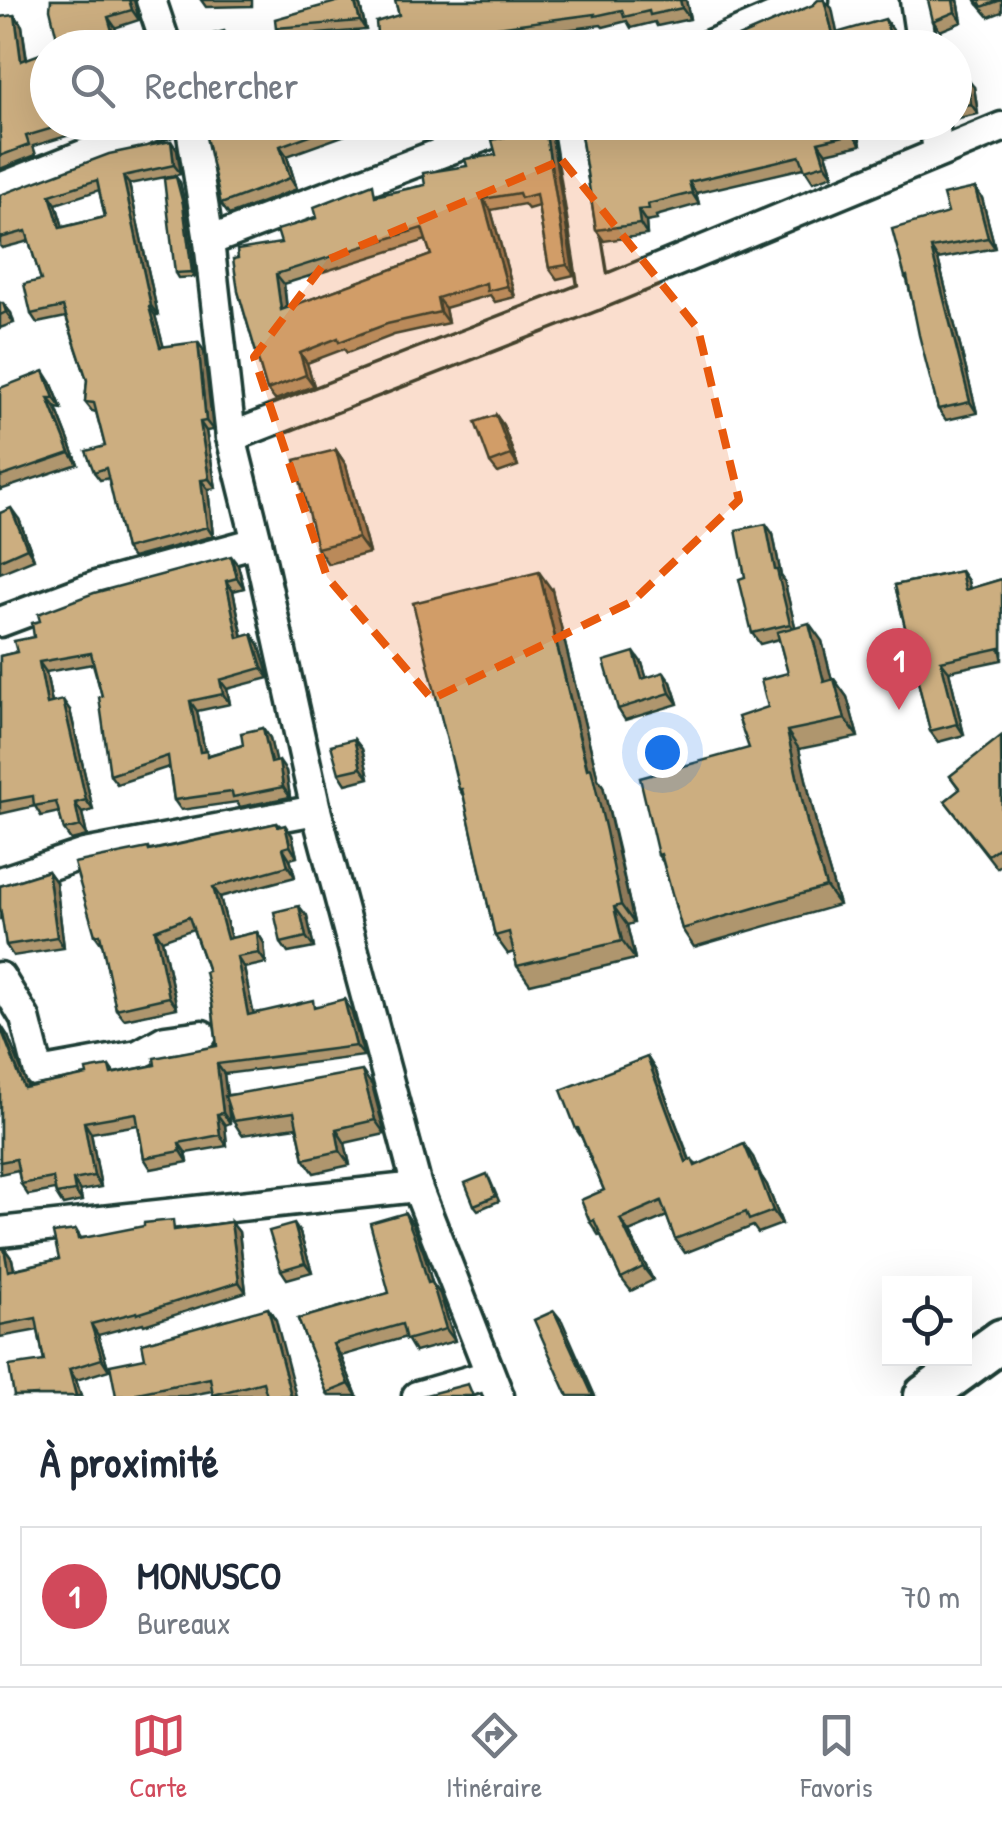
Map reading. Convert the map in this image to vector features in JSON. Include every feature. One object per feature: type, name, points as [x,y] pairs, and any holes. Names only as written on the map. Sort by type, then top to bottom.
[{"type":"main road","points":[[926,1396],[1002,1340]]},
{"type":"street","points":[[151,0],[161,30]]},
{"type":"street","points":[[744,30],[814,0]]},
{"type":"street","points":[[915,0],[919,30]]},
{"type":"street","points":[[972,139],[1002,127]]},
{"type":"street","points":[[0,188],[121,140]]},
{"type":"street","points":[[193,140],[209,241],[231,437],[316,810],[417,1186],[494,1386],[417,1396]]},
{"type":"street","points":[[209,241],[475,140]]},
{"type":"street","points":[[570,140],[595,295]]},
{"type":"street","points":[[936,140],[938,152]]},
{"type":"street","points":[[231,437],[595,295],[969,140]]},
{"type":"street","points":[[0,622],[96,586],[258,542]]},
{"type":"street","points":[[0,882],[84,854],[316,810]]},
{"type":"street","points":[[0,976],[25,1018],[39,1073],[138,1054],[165,1040],[202,1035]]},
{"type":"street","points":[[0,1232],[417,1186]]},
{"type":"highlighted area","points":[[562,160],[698,329],[739,500],[633,601],[432,699],[327,577],[254,357],[327,260]]},
{"type":"building","points":[[51,0],[129,0],[132,10],[108,17],[112,30],[55,30]]},
{"type":"building","points":[[354,0],[360,21],[276,28],[275,19]]},
{"type":"building","points":[[395,0],[680,0],[682,8],[624,17],[622,10],[491,30],[377,30],[376,22],[399,15]]},
{"type":"building","points":[[824,0],[832,30],[754,30]]},
{"type":"building","points":[[928,0],[953,0],[955,12],[933,21]]},
{"type":"building","points":[[976,0],[1001,0],[982,7]]},
{"type":"building","points":[[15,15],[21,61],[30,58],[30,135],[26,136],[29,145],[0,156],[0,17]]},
{"type":"building","points":[[885,19],[888,30],[847,30]]},
{"type":"building","points":[[207,140],[296,140],[280,146],[290,178],[221,204]]},
{"type":"building","points":[[492,140],[547,140],[567,265],[549,268],[536,194],[483,199],[507,286],[487,291],[486,283],[437,298],[440,312],[387,324],[339,342],[338,338],[300,353],[306,375],[267,390],[238,291],[233,259],[238,258],[237,250],[281,243],[277,230],[317,218],[314,207],[373,184],[375,196],[425,185],[423,173],[467,166],[465,159],[496,155]],"holes":[[[422,228],[431,255],[281,310],[276,274]]]},
{"type":"building","points":[[582,140],[827,140],[818,142],[825,164],[805,170],[800,156],[689,182],[692,193],[638,210],[640,224],[596,230]]},
{"type":"building","points":[[171,141],[174,165],[123,176],[160,347],[198,342],[206,421],[200,422],[209,479],[201,480],[207,527],[125,549],[106,468],[94,472],[86,451],[105,446],[94,403],[85,402],[87,380],[63,307],[31,314],[24,284],[41,280],[26,231],[0,238],[0,195],[109,154]],"holes":[[[97,180],[105,217],[60,228],[50,195]]]},
{"type":"building","points":[[176,177],[192,272],[175,273],[164,179]]},
{"type":"building","points":[[975,188],[988,238],[931,248],[970,402],[938,409],[892,229],[948,213],[943,195]]},
{"type":"building","points":[[44,371],[54,398],[48,398],[70,453],[0,477],[0,388]]},
{"type":"building","points":[[496,415],[511,455],[490,463],[475,422]]},
{"type":"building","points":[[336,450],[358,538],[317,548],[295,460]]},
{"type":"building","points":[[11,508],[27,548],[0,560],[0,513]]},
{"type":"building","points":[[766,524],[790,624],[752,633],[739,579],[745,577],[736,530]]},
{"type":"building","points":[[231,556],[237,578],[226,581],[238,638],[252,634],[262,668],[220,680],[223,694],[190,701],[200,752],[207,751],[207,756],[243,745],[241,733],[263,728],[271,763],[279,761],[283,787],[233,797],[232,792],[174,800],[168,756],[110,775],[99,697],[102,696],[91,653],[39,662],[47,704],[63,700],[86,800],[75,803],[80,826],[64,830],[56,802],[34,806],[33,796],[0,802],[0,656],[17,652],[14,641],[34,637],[32,623],[40,621],[38,614],[94,593]]},
{"type":"building","points":[[961,571],[965,590],[1002,579],[1002,656],[1000,648],[941,661],[957,724],[930,731],[895,585]]},
{"type":"building","points":[[539,572],[606,831],[621,905],[614,907],[622,941],[517,966],[509,932],[495,936],[462,789],[413,603]]},
{"type":"building","points":[[809,623],[824,682],[834,679],[845,719],[787,731],[826,887],[682,929],[661,854],[658,855],[640,778],[749,748],[738,717],[768,707],[761,680],[788,673],[777,632]]},
{"type":"building","points":[[634,652],[642,679],[664,672],[670,693],[618,709],[604,661]]},
{"type":"building","points":[[1001,736],[1002,845],[988,855],[945,801],[960,789],[950,776]]},
{"type":"building","points":[[354,739],[361,768],[339,773],[331,745]]},
{"type":"building","points":[[277,823],[278,827],[285,825],[290,846],[283,848],[288,866],[213,887],[227,939],[257,932],[259,953],[237,957],[248,1015],[313,1000],[314,1007],[344,999],[356,1046],[217,1064],[223,1113],[217,1114],[220,1135],[179,1143],[181,1151],[144,1158],[136,1113],[84,1122],[94,1176],[73,1180],[75,1191],[56,1194],[53,1178],[21,1184],[16,1159],[0,1162],[0,1026],[24,1088],[87,1075],[86,1070],[109,1066],[111,1074],[155,1065],[154,1058],[217,1046],[205,972],[208,971],[189,917],[155,930],[169,997],[116,1009],[100,934],[95,935],[74,863]]},
{"type":"building","points":[[48,871],[57,937],[6,945],[0,886]]},
{"type":"building","points":[[299,906],[306,937],[281,943],[274,912]]},
{"type":"building","points":[[647,1057],[686,1162],[692,1159],[695,1166],[744,1144],[773,1211],[749,1220],[746,1212],[675,1239],[661,1201],[620,1219],[643,1267],[621,1278],[581,1200],[604,1190],[561,1090]]},
{"type":"building","points":[[362,1071],[375,1120],[336,1129],[340,1151],[304,1159],[294,1112],[233,1121],[225,1096]]},
{"type":"building","points":[[487,1174],[496,1196],[474,1205],[465,1183]]},
{"type":"building","points":[[405,1213],[446,1329],[406,1340],[402,1324],[333,1344],[349,1384],[327,1393],[298,1319],[389,1293],[370,1223]]},
{"type":"building","points":[[173,1220],[174,1230],[231,1222],[239,1282],[91,1324],[102,1359],[69,1369],[76,1396],[14,1396],[9,1366],[44,1361],[36,1318],[0,1325],[0,1249],[4,1248],[8,1271],[59,1259],[53,1233],[76,1230],[78,1239]]},
{"type":"building","points":[[294,1224],[305,1263],[281,1270],[269,1231]]},
{"type":"building","points":[[268,1308],[291,1396],[267,1396],[263,1382],[213,1395],[210,1378],[137,1396],[116,1396],[110,1365],[145,1358],[142,1343]]},
{"type":"building","points":[[554,1311],[593,1396],[568,1396],[534,1320]]},
{"type":"building","points":[[468,1384],[473,1396],[422,1396]]},
{"type":"place","name":"MONUSCO","points":[[899,710]]}]
